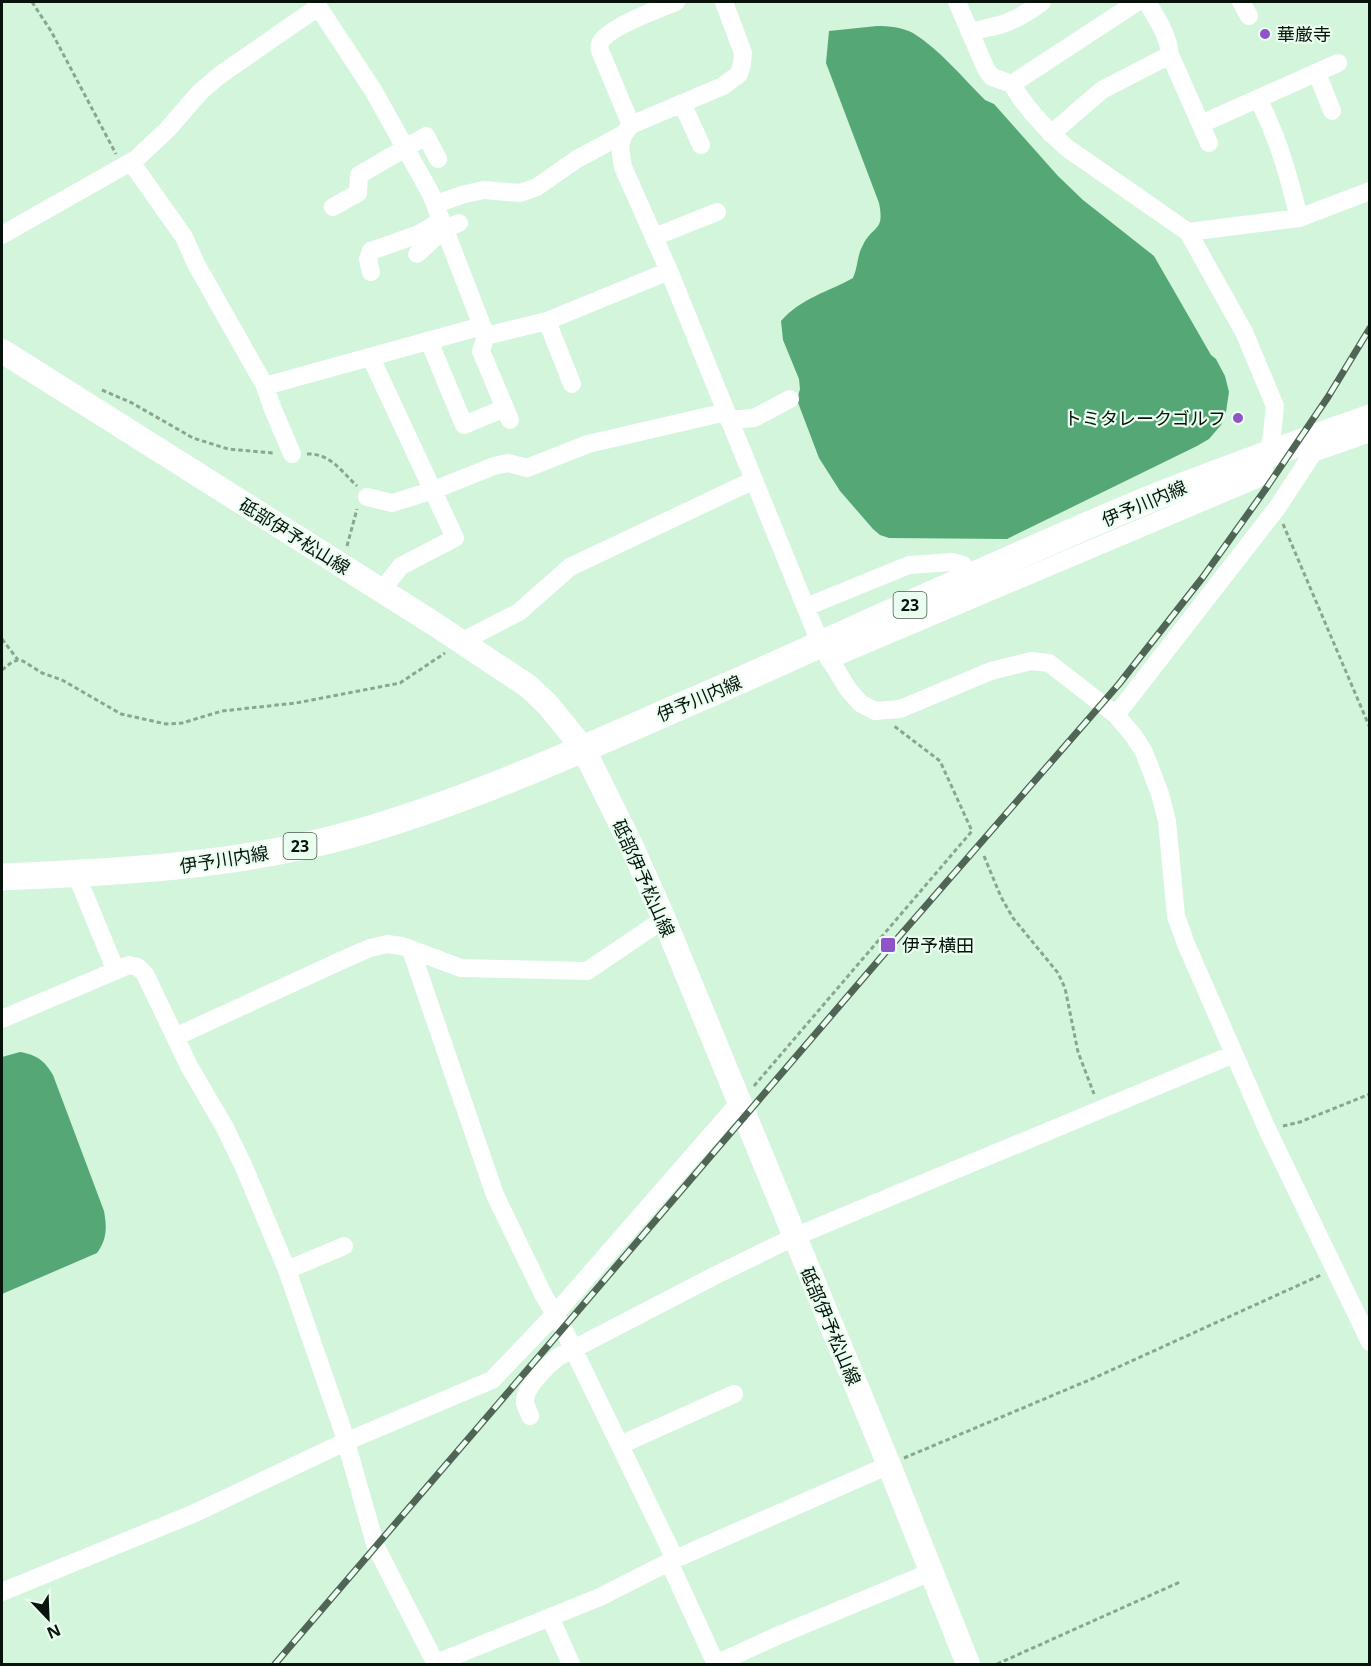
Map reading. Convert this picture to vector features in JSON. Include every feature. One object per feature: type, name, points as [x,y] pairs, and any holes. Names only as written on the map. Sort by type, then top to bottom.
[{"type":"main road","name":"砥部伊予松山線","points":[[2,351],[528,686],[548,705],[583,748],[632,847],[664,920],[932,1572],[968,1665]]},
{"type":"main road","name":"伊予川内線","points":[[2,877],[169,868],[224,860],[353,834],[441,805],[825,652],[974,577],[1148,500],[1238,464],[1370,418]]},
{"type":"street","points":[[676,2],[656,6],[605,36],[599,45],[627,130],[620,144],[623,167],[669,271],[825,652],[848,689],[860,703],[875,711],[900,708],[991,671],[1031,661],[1049,663],[1116,715],[1133,735],[1152,770],[1167,821],[1176,916],[1186,944],[1267,1129],[1370,1342]]},
{"type":"street","points":[[417,254],[465,194],[484,190],[520,193],[537,187],[577,159],[627,130],[723,86],[739,74],[743,53],[724,2]]},
{"type":"street","points":[[825,652],[1257,479],[1263,472],[1272,435],[1275,406],[1273,399],[1244,332],[1188,232],[1086,162],[1052,134],[1012,84],[992,77],[980,60],[957,2]]},
{"type":"street","points":[[970,33],[1013,20],[1042,2]]},
{"type":"street","points":[[1012,84],[1137,2]]},
{"type":"street","points":[[1147,2],[1162,26],[1169,43],[1170,54],[1209,144]]},
{"type":"street","points":[[2,235],[127,164],[148,148],[200,92],[220,75],[317,4],[373,90],[445,219],[484,331],[481,351],[507,414],[464,425],[429,341]]},
{"type":"street","points":[[1052,134],[1102,90],[1170,54]]},
{"type":"street","points":[[1201,124],[1338,63]]},
{"type":"street","points":[[1317,73],[1332,111]]},
{"type":"street","points":[[1258,99],[1268,117],[1287,169],[1299,218]]},
{"type":"street","points":[[682,103],[701,145]]},
{"type":"street","points":[[333,207],[358,193],[360,175],[426,136],[438,159]]},
{"type":"street","points":[[127,164],[184,237],[196,264],[265,386],[292,454]]},
{"type":"street","points":[[1188,232],[1299,218],[1370,191]]},
{"type":"street","points":[[654,237],[717,212]]},
{"type":"street","points":[[371,272],[368,259],[371,251],[419,234],[445,219]]},
{"type":"street","points":[[265,386],[429,341],[548,321],[669,271]]},
{"type":"street","points":[[548,321],[572,384]]},
{"type":"street","points":[[371,358],[455,538],[401,566],[381,591]]},
{"type":"street","points":[[367,497],[392,503],[434,490],[494,466],[508,463],[527,468],[588,444],[728,416],[754,418],[790,399]]},
{"type":"street","points":[[1116,715],[1277,508],[1313,453],[1370,433]]},
{"type":"street","points":[[462,642],[519,612],[570,567],[754,480]]},
{"type":"street","points":[[806,607],[909,565],[952,562],[963,565],[974,577]]},
{"type":"street","points":[[76,874],[116,971]]},
{"type":"street","points":[[175,1036],[370,948],[387,944],[461,968],[588,971],[664,920]]},
{"type":"street","points":[[411,950],[495,1196],[620,1445],[672,1561],[711,1663],[932,1572]]},
{"type":"street","points":[[2,1019],[129,965],[138,967],[145,974],[244,1167],[287,1270],[345,1442],[376,1547],[435,1664],[600,1597],[672,1561],[888,1465]]},
{"type":"street","points":[[530,1416],[524,1401],[528,1390],[548,1365],[558,1357],[574,1351],[716,1275],[794,1237],[1234,1054]]},
{"type":"street","points":[[2,1592],[195,1512],[345,1442],[492,1380],[555,1314],[739,1103]]},
{"type":"street","points":[[287,1270],[344,1246]]},
{"type":"street","points":[[620,1445],[734,1394]]},
{"type":"street","points":[[550,1617],[571,1665]]},
{"type":"path","points":[[32,2],[127,164]]},
{"type":"path","points":[[102,390],[132,403],[193,438],[228,449],[318,454],[330,459],[367,497],[358,506],[340,565]]},
{"type":"path","points":[[1277,508],[1370,728]]},
{"type":"path","points":[[2,639],[18,660],[42,673],[62,680],[121,714],[166,724],[182,723],[222,711],[296,703],[400,682],[462,642]]},
{"type":"path","points":[[2,670],[18,660]]},
{"type":"path","points":[[739,1103],[972,831],[940,761],[875,711]]},
{"type":"path","points":[[984,856],[1001,897],[1013,918],[1053,967],[1065,988],[1078,1052],[1100,1110]]},
{"type":"path","points":[[1267,1129],[1300,1122],[1370,1094]]},
{"type":"path","points":[[888,1465],[1094,1378],[1334,1269]]},
{"type":"path","points":[[997,1665],[1180,1582]]},
{"type":"shaded area","points":[[877,26],[909,31],[933,48],[985,100],[994,104],[1058,176],[1083,200],[1154,256],[1225,376],[1229,392],[1226,412],[1221,425],[1209,439],[1007,539],[889,538],[873,529],[840,491],[819,458],[797,400],[800,389],[799,379],[783,340],[781,321],[806,301],[853,278],[861,249],[879,224],[879,203],[826,63],[829,31]]},
{"type":"shaded area","points":[[20,1052],[40,1059],[53,1075],[104,1211],[106,1223],[103,1243],[97,1253],[2,1294],[2,1057]]},
{"type":"railway","points":[[275,1664],[890,947],[1119,684],[1203,577],[1265,490],[1328,397],[1370,328]]},
{"type":"place","name":"華厳寺","points":[[1265,34]]},
{"type":"place","name":"トミタレークゴルフ","points":[[1238,418]]},
{"type":"place","name":"伊予横田","points":[[888,945]]}]
